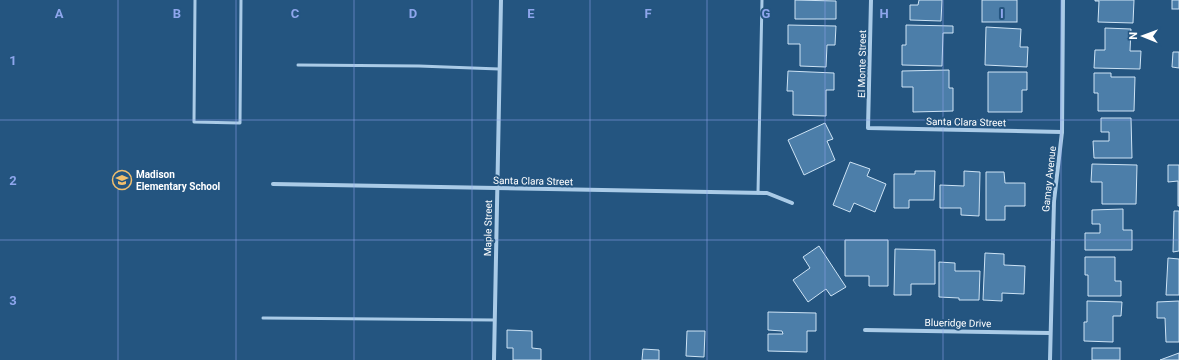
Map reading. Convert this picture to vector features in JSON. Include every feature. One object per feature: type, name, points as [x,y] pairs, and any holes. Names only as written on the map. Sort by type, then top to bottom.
[{"type":"street","name":"Maple Street","points":[[494,360],[501,0]]},
{"type":"street","name":"El Monte Street","points":[[868,128],[871,0]]},
{"type":"street","name":"Gamay Avenue","points":[[1050,360],[1054,201],[1062,132],[1063,0]]},
{"type":"street","name":"Santa Clara Street","points":[[868,128],[1062,132]]},
{"type":"street","name":"Santa Clara Street","points":[[273,184],[758,192],[767,193],[792,203]]},
{"type":"street","name":"Blueridge Drive","points":[[865,330],[1050,333]]},
{"type":"lane","points":[[195,0],[194,122],[240,123],[242,0]]},
{"type":"lane","points":[[758,192],[762,0]]},
{"type":"lane","points":[[298,66],[419,66],[499,68]]},
{"type":"lane","points":[[263,318],[494,320]]},
{"type":"building","points":[[795,0],[836,1],[836,19],[795,19]]},
{"type":"building","points":[[919,0],[942,0],[941,21],[910,20],[910,5],[918,5]]},
{"type":"building","points":[[982,0],[1017,0],[1017,22],[982,22]]},
{"type":"building","points":[[1095,0],[1134,0],[1133,23],[1098,22],[1099,1]]},
{"type":"building","points":[[1172,0],[1179,0],[1179,9],[1172,9]]},
{"type":"building","points":[[788,25],[836,26],[835,45],[827,45],[826,67],[800,66],[800,44],[788,44]]},
{"type":"building","points":[[906,25],[953,26],[953,33],[943,33],[942,66],[902,65],[902,45],[906,45]]},
{"type":"building","points":[[986,27],[1021,29],[1020,47],[1028,47],[1027,67],[985,65]]},
{"type":"building","points":[[1105,28],[1131,29],[1130,51],[1141,51],[1140,69],[1094,68],[1095,50],[1105,50]]},
{"type":"building","points":[[1173,52],[1179,52],[1179,68],[1172,67]]},
{"type":"building","points":[[949,70],[949,88],[953,88],[953,111],[913,112],[913,87],[902,87],[902,71]]},
{"type":"building","points":[[788,71],[834,73],[834,90],[826,90],[826,116],[793,115],[793,91],[787,91]]},
{"type":"building","points":[[988,72],[1027,72],[1027,90],[1022,90],[1022,112],[988,112]]},
{"type":"building","points":[[1094,73],[1111,73],[1111,77],[1135,77],[1134,111],[1098,111],[1098,93],[1094,93]]},
{"type":"building","points":[[1101,118],[1131,118],[1132,158],[1094,158],[1093,141],[1109,141],[1109,132],[1101,132]]},
{"type":"building","points":[[825,123],[833,139],[827,141],[835,160],[804,175],[788,140]]},
{"type":"building","points":[[850,162],[870,169],[867,176],[886,184],[875,212],[854,203],[850,212],[833,205]]},
{"type":"building","points":[[1092,164],[1137,165],[1136,204],[1102,204],[1102,182],[1091,182]]},
{"type":"building","points":[[1168,165],[1179,165],[1179,206],[1178,181],[1168,182]]},
{"type":"building","points":[[915,171],[935,171],[934,200],[909,200],[909,208],[894,208],[894,174],[915,174]]},
{"type":"building","points":[[964,171],[980,172],[979,216],[961,215],[961,208],[940,208],[940,185],[964,186]]},
{"type":"building","points":[[986,172],[1004,172],[1005,183],[1025,183],[1025,206],[1005,206],[1005,220],[986,220]]},
{"type":"building","points":[[1123,209],[1123,230],[1132,230],[1132,250],[1085,250],[1085,233],[1100,233],[1100,224],[1092,224],[1092,210]]},
{"type":"building","points":[[1174,211],[1179,211],[1179,251],[1173,252]]},
{"type":"building","points":[[845,240],[888,240],[888,286],[869,286],[869,276],[845,276]]},
{"type":"building","points":[[819,246],[846,287],[831,296],[826,289],[808,302],[793,280],[810,268],[803,257]]},
{"type":"building","points":[[895,249],[935,250],[935,284],[911,284],[911,295],[894,295]]},
{"type":"building","points":[[985,253],[1004,254],[1004,265],[1025,266],[1024,294],[1002,293],[1002,301],[983,300]]},
{"type":"building","points":[[1085,257],[1115,257],[1115,281],[1121,281],[1121,296],[1088,296],[1088,275],[1085,275]]},
{"type":"building","points":[[1168,258],[1179,259],[1179,295],[1166,295]]},
{"type":"building","points":[[939,262],[955,263],[955,271],[980,271],[979,300],[959,300],[959,298],[939,297]]},
{"type":"building","points":[[1087,301],[1122,302],[1121,316],[1113,316],[1113,342],[1084,341],[1084,322],[1087,322]]},
{"type":"building","points":[[1179,301],[1179,342],[1166,342],[1165,318],[1157,318],[1157,302]]},
{"type":"building","points":[[768,312],[816,313],[816,331],[807,331],[807,352],[768,351],[768,334],[783,334],[782,331],[768,330]]},
{"type":"building","points":[[507,330],[532,331],[532,348],[541,349],[541,360],[513,360],[513,348],[507,348]]},
{"type":"building","points":[[687,331],[705,331],[704,357],[686,356]]},
{"type":"building","points":[[1092,348],[1120,348],[1120,360],[1092,360]]},
{"type":"building","points":[[643,349],[659,350],[659,360],[642,360]]},
{"type":"building","points":[[1179,353],[1179,360],[1160,360]]},
{"type":"place","name":"Madison Elementary School","points":[[122,180]]}]
